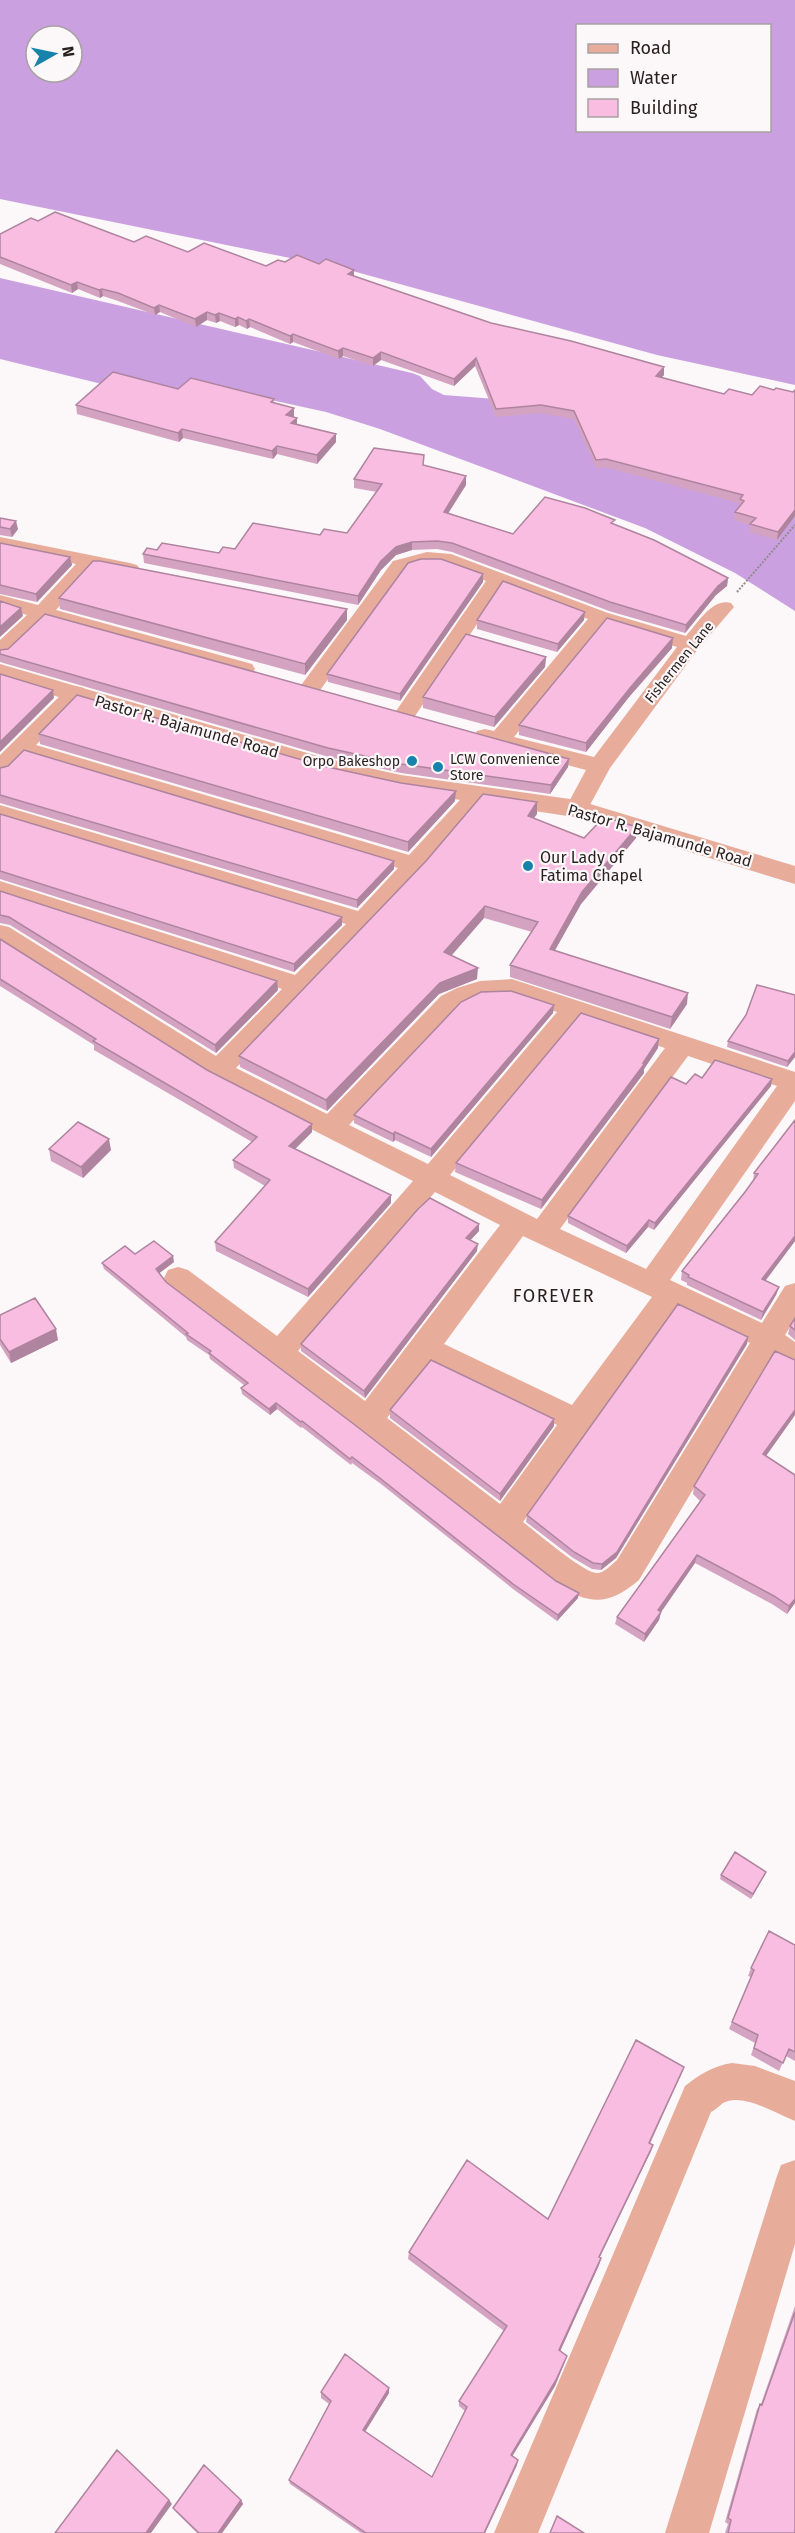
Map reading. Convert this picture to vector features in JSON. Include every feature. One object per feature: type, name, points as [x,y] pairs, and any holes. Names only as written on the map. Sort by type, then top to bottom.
[{"type":"street","points":[[0,543],[147,572]]},
{"type":"street","points":[[310,688],[400,565],[410,559],[426,556],[444,558],[601,617],[690,644]]},
{"type":"street","points":[[0,651],[43,612],[90,561]]},
{"type":"street","points":[[384,709],[416,717],[459,633],[499,577]]},
{"type":"street","points":[[0,601],[266,675]]},
{"type":"street","name":"Fishermen Lane","points":[[577,809],[598,766],[690,644],[724,607]]},
{"type":"street","points":[[340,609],[363,614]]},
{"type":"street","points":[[499,740],[601,617]]},
{"type":"street","points":[[459,633],[482,639]]},
{"type":"street","points":[[539,656],[562,663]]},
{"type":"street","name":"Pastor R. Bajamunde Road","points":[[0,672],[324,766],[401,783],[577,809],[795,875]]},
{"type":"street","points":[[288,682],[332,694]]},
{"type":"street","points":[[0,768],[76,693]]},
{"type":"street","points":[[468,731],[598,766]]},
{"type":"street","points":[[21,748],[416,865]]},
{"type":"street","points":[[218,1070],[416,865],[478,794]]},
{"type":"street","points":[[0,812],[363,921]]},
{"type":"street","points":[[0,889],[301,986]]},
{"type":"street","points":[[0,933],[218,1070],[431,1179],[767,1338],[795,1357]]},
{"type":"street","points":[[330,1128],[450,1002],[466,992],[484,987],[512,988],[795,1082],[577,1421],[503,1524]]},
{"type":"street","points":[[279,1353],[431,1179],[574,1009]]},
{"type":"street","points":[[368,1420],[425,1348],[531,1227],[681,1046]]},
{"type":"street","points":[[178,1278],[583,1584],[594,1588],[609,1586],[628,1570],[795,1294]]},
{"type":"street","points":[[425,1348],[577,1421]]},
{"type":"street","points":[[516,2533],[698,2099],[714,2086],[739,2082],[782,2093],[795,2102]]},
{"type":"street","points":[[687,2533],[795,2179]]},
{"type":"path","name":"Fishermen Lane","points":[[724,607],[795,525]]},
{"type":"water","points":[[0,0],[795,0],[795,385],[657,355],[349,270],[0,199]]},
{"type":"water","points":[[0,278],[412,373],[420,376],[432,389],[444,395],[508,400],[605,413],[795,501],[795,611],[735,573],[645,528],[380,429],[326,412],[262,398],[110,386],[0,359]]},
{"type":"building","points":[[55,212],[134,242],[146,236],[188,252],[204,243],[266,266],[278,260],[285,262],[297,255],[319,264],[326,259],[354,270],[348,274],[491,323],[571,341],[664,367],[656,376],[724,394],[729,389],[752,395],[760,386],[774,390],[776,388],[793,392],[795,390],[795,510],[778,532],[750,524],[756,518],[735,512],[744,501],[740,499],[743,495],[606,459],[596,460],[574,411],[541,405],[496,409],[476,358],[454,379],[381,352],[373,358],[343,348],[338,351],[293,334],[290,336],[249,319],[246,321],[238,317],[235,319],[219,313],[215,315],[207,312],[195,319],[159,305],[154,308],[118,293],[99,290],[77,282],[71,285],[0,257],[0,234],[31,218],[38,221]]},
{"type":"building","points":[[113,372],[178,389],[191,378],[274,399],[271,402],[294,408],[286,415],[297,418],[291,423],[336,434],[317,455],[277,446],[272,451],[182,429],[178,433],[76,405]]},
{"type":"building","points":[[374,448],[424,455],[423,465],[466,476],[444,512],[513,534],[545,497],[585,508],[615,520],[611,523],[654,540],[728,578],[718,586],[686,625],[610,602],[452,543],[437,541],[412,542],[396,547],[381,561],[358,596],[143,554],[147,548],[157,550],[162,543],[219,553],[223,547],[235,549],[253,523],[320,535],[324,529],[347,533],[382,484],[354,479]]},
{"type":"building","points":[[0,518],[16,521],[10,529],[0,527]]},
{"type":"building","points":[[0,543],[70,557],[36,594],[0,585]]},
{"type":"building","points":[[421,559],[441,559],[483,574],[400,694],[327,674],[408,563]]},
{"type":"building","points":[[93,561],[347,609],[305,664],[59,598]]},
{"type":"building","points":[[503,581],[585,612],[558,644],[477,620]]},
{"type":"building","points":[[0,601],[21,608],[0,627]]},
{"type":"building","points":[[45,614],[569,759],[551,785],[401,764],[328,748],[0,654],[0,650],[8,649]]},
{"type":"building","points":[[607,618],[673,638],[586,743],[519,725]]},
{"type":"building","points":[[466,634],[546,657],[495,717],[423,697]]},
{"type":"building","points":[[0,674],[53,690],[0,742]]},
{"type":"building","points":[[77,695],[323,766],[401,783],[456,791],[408,842],[39,734]]},
{"type":"building","points":[[24,750],[394,861],[357,900],[0,795],[0,768],[8,766]]},
{"type":"building","points":[[483,794],[537,802],[528,816],[584,838],[604,817],[637,827],[582,892],[550,949],[688,993],[672,1017],[510,965],[538,922],[485,906],[444,952],[478,968],[440,983],[326,1100],[239,1056],[426,861]]},
{"type":"building","points":[[0,814],[342,917],[294,964],[0,871]]},
{"type":"building","points":[[0,891],[277,981],[215,1045],[9,917],[0,915]]},
{"type":"building","points":[[0,939],[207,1070],[312,1124],[289,1146],[391,1195],[308,1289],[215,1242],[270,1180],[233,1160],[257,1137],[93,1041],[96,1039],[0,979]]},
{"type":"building","points":[[757,985],[795,995],[795,1052],[788,1061],[728,1041],[746,1015]]},
{"type":"building","points":[[511,991],[554,1005],[431,1149],[354,1115],[461,1002],[481,992]]},
{"type":"building","points":[[581,1013],[659,1039],[643,1063],[645,1063],[542,1200],[456,1163]]},
{"type":"building","points":[[715,1060],[772,1079],[655,1223],[649,1220],[627,1246],[568,1216],[671,1077],[686,1084],[695,1074],[702,1078]]},
{"type":"building","points":[[795,1120],[795,1236],[762,1279],[779,1287],[763,1312],[688,1277],[689,1275],[682,1271],[745,1192],[758,1174],[754,1173]]},
{"type":"building","points":[[78,1122],[109,1139],[81,1167],[49,1149]]},
{"type":"building","points":[[430,1198],[479,1224],[466,1238],[478,1244],[364,1391],[301,1344]]},
{"type":"building","points":[[154,1241],[173,1256],[156,1269],[166,1282],[556,1581],[579,1593],[558,1615],[513,1584],[381,1479],[352,1457],[350,1459],[302,1421],[276,1403],[269,1409],[241,1388],[248,1383],[102,1263],[125,1246],[135,1254]]},
{"type":"building","points":[[35,1298],[56,1329],[9,1352],[0,1339],[0,1315]]},
{"type":"building","points":[[678,1304],[748,1337],[617,1552],[602,1564],[593,1563],[574,1552],[527,1515]]},
{"type":"building","points":[[795,1318],[795,1330],[790,1326]]},
{"type":"building","points":[[775,1351],[795,1360],[795,1410],[763,1454],[795,1475],[795,1599],[789,1606],[697,1555],[658,1610],[661,1612],[645,1634],[617,1617],[705,1495],[694,1486]]},
{"type":"building","points":[[431,1360],[554,1419],[500,1494],[390,1410]]},
{"type":"building","points":[[735,1852],[766,1872],[753,1894],[721,1875]]},
{"type":"building","points":[[769,1931],[795,1945],[795,2052],[789,2049],[783,2063],[754,2048],[758,2035],[732,2022],[754,1970],[751,1968]]},
{"type":"building","points":[[636,2040],[684,2067],[649,2143],[653,2145],[599,2257],[601,2258],[559,2350],[567,2356],[556,2380],[511,2455],[518,2460],[484,2533],[366,2533],[289,2480],[331,2401],[321,2392],[345,2354],[389,2388],[363,2430],[432,2477],[467,2407],[459,2401],[507,2326],[409,2252],[467,2160],[548,2219]]},
{"type":"building","points":[[795,2312],[795,2533],[728,2533],[731,2520],[728,2518],[760,2404],[762,2405]]},
{"type":"building","points":[[117,2450],[169,2500],[146,2533],[55,2533]]},
{"type":"building","points":[[204,2465],[241,2500],[218,2533],[199,2533],[173,2508]]},
{"type":"building","points":[[557,2516],[584,2533],[550,2533]]},
{"type":"place","name":"Orpo Bakeshop","points":[[412,761]]},
{"type":"place","name":"LCW Convenience Store","points":[[438,767]]},
{"type":"place","name":"Our Lady of Fatima Chapel","points":[[528,866]]},
{"type":"district","name":"FOREVER","points":[[554,1296]]}]
